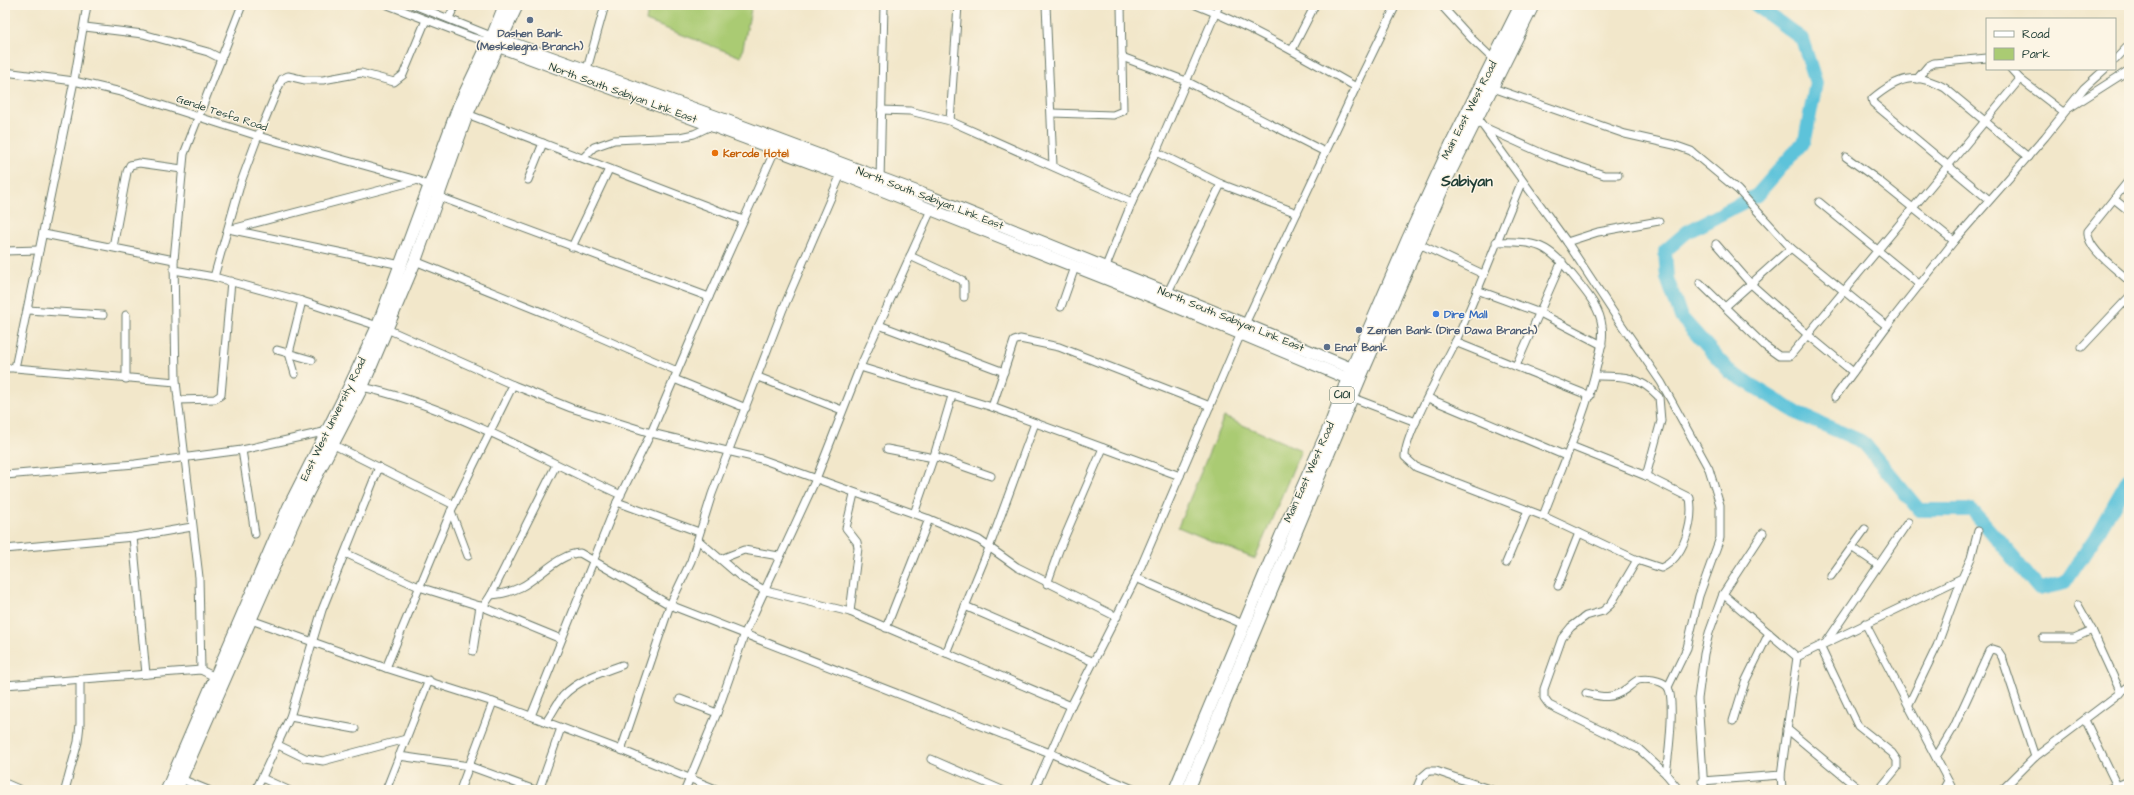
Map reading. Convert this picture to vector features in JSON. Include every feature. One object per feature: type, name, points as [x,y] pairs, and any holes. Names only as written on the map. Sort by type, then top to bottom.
[{"type":"main road","name":"East West University Road","points":[[179,784],[251,620],[328,438],[362,387],[383,327],[401,265],[467,114],[495,41],[505,5]]},
{"type":"main road","name":"East West University Road","points":[[167,790],[265,559],[289,507],[328,438],[415,261],[433,192],[459,106],[516,5]]},
{"type":"main road","name":"Main East West Road","points":[[1175,790],[1244,641],[1288,534],[1335,428],[1408,239],[1451,146],[1498,64],[1528,6]]},
{"type":"main road","name":"North South Sabiyan Link East","points":[[495,41],[587,69],[746,134],[880,185],[931,210],[1075,267],[1103,273],[1168,292],[1243,328]]},
{"type":"main road","name":"North South Sabiyan Link East","points":[[495,41],[711,126],[746,134],[775,150],[841,174],[934,198],[1103,273],[1243,328],[1355,376]]},
{"type":"main road","name":"Main East West Road","points":[[1335,428],[1353,398],[1355,376],[1419,244],[1446,180],[1481,123],[1493,88],[1498,64]]},
{"type":"main road","name":"Main East West Road","points":[[1188,790],[1244,641],[1245,625],[1265,591]]},
{"type":"street","points":[[15,368],[39,250],[44,234],[85,27],[88,5]]},
{"type":"street","points":[[201,670],[199,577],[176,382],[174,260],[182,169],[188,143],[242,5]]},
{"type":"street","name":"North South Sabiyan Link East","points":[[388,5],[426,20],[495,41]]},
{"type":"street","name":"North South Sabiyan Link East","points":[[414,5],[449,18],[495,41]]},
{"type":"street","points":[[449,18],[454,5]]},
{"type":"street","points":[[587,69],[605,5]]},
{"type":"street","points":[[880,185],[884,5]]},
{"type":"street","points":[[950,121],[958,5]]},
{"type":"street","points":[[1046,5],[1052,113],[1053,166]]},
{"type":"street","points":[[1052,113],[1113,115],[1123,112],[1121,5]]},
{"type":"street","points":[[1196,5],[1216,13],[1292,50],[1356,87]]},
{"type":"street","points":[[1103,273],[1132,202],[1156,152],[1219,5]]},
{"type":"street","points":[[1292,50],[1315,5]]},
{"type":"street","points":[[1034,790],[1071,706],[1118,617],[1136,578],[1243,328],[1325,152],[1396,5]]},
{"type":"street","points":[[1441,5],[1471,38],[1498,64]]},
{"type":"street","points":[[214,277],[258,136],[284,76],[305,80],[323,80],[361,73],[389,81],[398,80],[403,75],[426,20]]},
{"type":"street","points":[[85,27],[143,34],[208,52],[220,58]]},
{"type":"street","points":[[2116,59],[2129,45]]},
{"type":"street","points":[[1122,57],[1186,81],[1325,152]]},
{"type":"street","points":[[1917,79],[1928,66],[1934,62],[1986,58]]},
{"type":"street","points":[[2012,70],[2020,79],[2063,112]]},
{"type":"street","points":[[1835,397],[1887,326],[1988,199],[2028,157],[2084,88],[2104,70]]},
{"type":"street","points":[[2063,112],[2129,70]]},
{"type":"street","name":"Gende Tesfa Road","points":[[5,72],[74,81],[121,92],[258,136],[417,180],[433,192],[572,247],[709,297]]},
{"type":"street","points":[[1988,199],[1947,166],[1872,101],[1872,99],[1890,85],[1906,79],[1931,80],[1945,88],[2028,157]]},
{"type":"street","points":[[1700,283],[1765,346],[1779,356],[1790,356],[2020,79]]},
{"type":"street","points":[[1493,88],[1625,134],[1683,148],[1697,156],[1738,190],[1790,248],[1842,292],[1887,326]]},
{"type":"street","points":[[881,110],[910,111],[932,115],[950,121],[1132,202]]},
{"type":"street","points":[[467,114],[743,220]]},
{"type":"street","points":[[1481,123],[1548,156],[1604,175],[1618,175]]},
{"type":"street","points":[[1481,123],[1567,242],[1661,382],[1709,469],[1720,505],[1720,538],[1699,596],[1687,648],[1668,687]]},
{"type":"street","points":[[584,158],[594,147],[614,140],[680,137],[694,134],[711,126]]},
{"type":"street","points":[[528,180],[543,143]]},
{"type":"street","points":[[531,716],[617,502],[650,433],[775,150]]},
{"type":"street","points":[[1156,152],[1221,184],[1297,213]]},
{"type":"street","points":[[1846,157],[1878,180],[1954,241]]},
{"type":"street","points":[[113,247],[127,172],[130,166],[138,163],[182,169]]},
{"type":"street","points":[[572,247],[609,169]]},
{"type":"street","points":[[621,750],[670,605],[685,577],[698,540],[699,532],[783,309],[841,174]]},
{"type":"street","points":[[230,229],[417,180]]},
{"type":"street","points":[[2129,180],[2088,231],[2088,239],[2100,255],[2129,281]]},
{"type":"street","points":[[1522,181],[1455,342],[1416,422],[1405,451],[1405,457],[1410,463],[1543,516],[1637,560],[1661,568],[1671,564],[1679,553],[1685,539],[1690,514],[1690,498],[1646,476],[1571,446]]},
{"type":"street","points":[[1168,292],[1221,184]]},
{"type":"street","points":[[2114,199],[2129,211]]},
{"type":"street","points":[[1818,202],[1920,285]]},
{"type":"street","points":[[685,790],[717,713],[745,633],[766,591],[779,556],[816,479],[860,367],[931,210]]},
{"type":"street","points":[[1567,242],[1598,232],[1659,221]]},
{"type":"street","points":[[230,229],[401,265]]},
{"type":"street","points":[[44,234],[174,260]]},
{"type":"street","points":[[1408,239],[1483,274]]},
{"type":"street","points":[[1496,242],[1520,242],[1539,245],[1554,253],[1562,261],[1590,298],[1598,312],[1602,326],[1602,345],[1590,396],[1543,516]]},
{"type":"street","points":[[1716,244],[1751,284],[1807,334],[1853,372]]},
{"type":"street","points":[[1725,307],[1790,248]]},
{"type":"street","points":[[5,251],[39,250]]},
{"type":"street","points":[[910,256],[962,280],[964,284],[964,297]]},
{"type":"street","points":[[415,261],[549,315],[677,372]]},
{"type":"street","points":[[1516,366],[1562,261]]},
{"type":"street","points":[[1061,307],[1075,267]]},
{"type":"street","points":[[174,270],[214,277],[302,301],[383,327],[513,385],[571,408],[650,433],[761,459],[854,494],[929,519],[962,532],[989,548],[1017,568],[1047,584],[1118,617]]},
{"type":"street","points":[[178,400],[215,399],[221,395],[231,282]]},
{"type":"street","points":[[1477,290],[1540,313],[1602,345]]},
{"type":"street","points":[[2082,347],[2129,296]]},
{"type":"street","points":[[295,374],[289,353],[302,301]]},
{"type":"street","points":[[28,310],[103,315]]},
{"type":"street","points":[[126,315],[126,379]]},
{"type":"street","points":[[879,325],[1004,372]]},
{"type":"street","points":[[992,407],[1014,341],[1027,340],[1059,347],[1210,406]]},
{"type":"street","points":[[1455,342],[1590,396]]},
{"type":"street","points":[[277,350],[312,360]]},
{"type":"street","points":[[860,367],[992,407],[1180,476]]},
{"type":"street","points":[[5,368],[176,382]]},
{"type":"street","points":[[1594,376],[1629,377],[1642,382],[1659,397],[1661,421],[1646,476]]},
{"type":"street","points":[[758,377],[842,410]]},
{"type":"street","points":[[674,379],[746,408]]},
{"type":"street","points":[[386,668],[418,587],[453,508],[489,431],[513,385]]},
{"type":"street","points":[[362,387],[417,402],[489,431],[556,465],[621,495]]},
{"type":"street","points":[[914,514],[934,457],[952,396]]},
{"type":"street","points":[[1353,398],[1416,422]]},
{"type":"street","points":[[1428,398],[1566,456]]},
{"type":"street","points":[[946,654],[989,548],[1035,423]]},
{"type":"street","points":[[5,475],[135,464],[328,438],[453,508],[468,556]]},
{"type":"street","points":[[1047,584],[1058,550],[1103,448]]},
{"type":"street","points":[[887,449],[934,457],[991,476]]},
{"type":"street","points":[[242,450],[254,534]]},
{"type":"street","points":[[473,651],[482,606],[491,595],[556,465]]},
{"type":"street","points":[[256,790],[290,718],[322,610],[379,466]]},
{"type":"street","points":[[850,612],[858,548],[857,542],[846,528],[854,494]]},
{"type":"street","points":[[617,502],[699,532]]},
{"type":"street","points":[[1506,563],[1528,510]]},
{"type":"street","points":[[886,628],[929,519]]},
{"type":"street","points":[[1823,644],[1908,522]]},
{"type":"street","points":[[5,549],[133,537],[192,527]]},
{"type":"street","points":[[1831,576],[1853,548],[1865,529]]},
{"type":"street","points":[[1909,704],[1937,646],[1971,558],[1978,531]]},
{"type":"street","points":[[1558,586],[1580,533]]},
{"type":"street","points":[[1704,790],[1702,781],[1698,699],[1700,677],[1709,633],[1723,594],[1763,533]]},
{"type":"street","points":[[133,537],[146,674]]},
{"type":"street","points":[[698,540],[741,577],[754,586],[766,591],[850,612],[1071,706]]},
{"type":"street","points":[[1853,548],[1878,565]]},
{"type":"street","points":[[721,559],[744,550],[779,556]]},
{"type":"street","points":[[345,553],[418,587],[482,606],[561,639]]},
{"type":"street","points":[[491,595],[506,593],[522,587],[569,554],[580,553],[670,605],[1050,753],[1135,790]]},
{"type":"street","points":[[1637,560],[1611,604],[1603,611],[1586,616],[1571,627],[1562,638],[1544,689],[1544,698],[1549,705],[1638,749],[1666,774],[1679,790]]},
{"type":"street","points":[[1136,578],[1245,625]]},
{"type":"street","points":[[1796,657],[1962,578]]},
{"type":"street","points":[[1723,594],[1796,657]]},
{"type":"street","points":[[965,606],[1094,662]]},
{"type":"street","points":[[2078,606],[2092,630],[2121,693]]},
{"type":"street","points":[[251,620],[386,668],[429,680],[493,702],[621,750],[718,790]]},
{"type":"street","points":[[1865,623],[1953,790]]},
{"type":"street","points":[[2043,638],[2074,638],[2092,630]]},
{"type":"street","points":[[1733,721],[1746,682],[1769,633]]},
{"type":"street","points":[[1823,644],[1858,726],[1892,753],[1897,760],[1896,768],[1879,790]]},
{"type":"street","points":[[1936,757],[1954,727],[1989,651],[1992,649],[1998,651],[2002,656],[2035,757]]},
{"type":"street","points":[[1782,790],[1781,774],[1796,657]]},
{"type":"street","points":[[546,722],[563,696],[574,686],[601,672],[622,665]]},
{"type":"street","points":[[5,685],[201,670],[215,678]]},
{"type":"street","points":[[65,790],[78,742],[80,724],[80,679]]},
{"type":"street","points":[[1586,693],[1600,696],[1616,696],[1638,680],[1647,679],[1660,681],[1668,687],[1670,695],[1670,742],[1666,774]]},
{"type":"street","points":[[386,790],[429,680]]},
{"type":"street","points":[[2002,790],[2035,757],[2129,686]]},
{"type":"street","points":[[680,699],[717,713]]},
{"type":"street","points":[[460,790],[493,702]]},
{"type":"street","points":[[290,718],[355,729]]},
{"type":"street","points":[[2085,720],[2118,788]]},
{"type":"street","points":[[540,790],[561,728]]},
{"type":"street","points":[[1787,729],[1860,790]]},
{"type":"street","points":[[278,745],[305,758],[322,761],[406,739]]},
{"type":"street","points":[[399,756],[469,766],[535,790]]},
{"type":"street","points":[[931,759],[1002,790]]},
{"type":"street","points":[[1416,790],[1422,778],[1429,771],[1436,771],[1492,790]]},
{"type":"street","points":[[1702,781],[1781,774]]},
{"type":"street","points":[[262,778],[288,790]]},
{"type":"street","points":[[1943,790],[1948,781]]},
{"type":"street","points":[[2107,790],[2118,788],[2129,781]]},
{"type":"street","points":[[5,783],[21,790]]},
{"type":"street","points":[[179,784],[208,790]]},
{"type":"green space","points":[[649,5],[752,5],[741,57],[646,21]]},
{"type":"green space","points":[[1224,417],[1301,450],[1255,559],[1178,527]]},
{"type":"waterway","points":[[1756,5],[1802,39],[1816,83],[1805,140],[1757,195],[1687,232],[1665,251],[1667,278],[1681,317],[1730,372],[1799,414],[1863,442],[1919,510],[1972,510],[2039,589],[2065,583],[2096,536],[2129,478]]},
{"type":"place","name":"Dashen Bank (Meskelegna Branch)","points":[[530,20]]},
{"type":"place","name":"Kerode Hotel","points":[[715,153]]},
{"type":"place","name":"Dire Mall","points":[[1436,314]]},
{"type":"place","name":"Zemen Bank (Dire Dawa Branch)","points":[[1359,330]]},
{"type":"place","name":"Enat Bank","points":[[1327,347]]},
{"type":"district","name":"Sabiyan","points":[[1467,181]]}]
